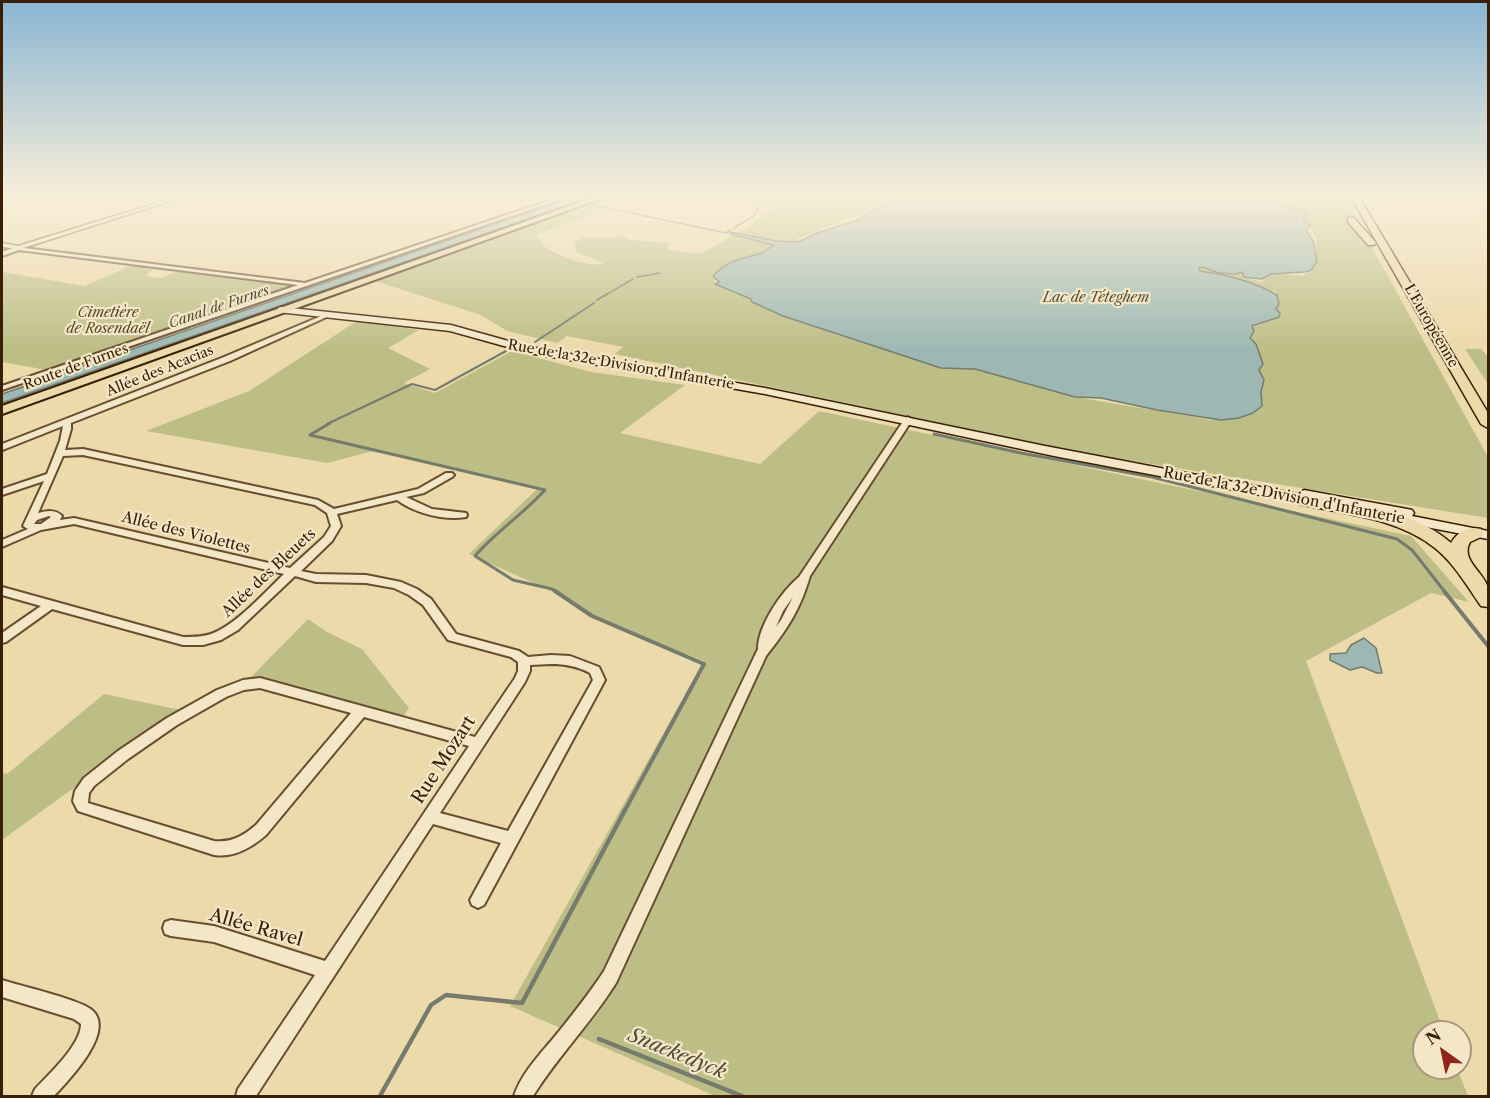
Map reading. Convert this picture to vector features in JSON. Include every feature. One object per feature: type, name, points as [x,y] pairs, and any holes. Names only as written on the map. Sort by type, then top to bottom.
[{"type":"highway","points":[[1375,248],[1434,331]]},
{"type":"highway","name":"L'Européenne","points":[[1386,248],[1488,423]]},
{"type":"highway","name":"L'Européenne","points":[[1395,248],[1488,402]]},
{"type":"highway","points":[[1301,499],[1393,521],[1416,529],[1446,549],[1488,601]]},
{"type":"highway","points":[[1473,581],[1457,549],[1461,539],[1485,532]]},
{"type":"main road","name":"Route de Furnes","points":[[2,410],[454,248]]},
{"type":"main road","name":"Rue de la 32e Division d'Infanterie","points":[[281,310],[451,328],[529,350],[819,402],[1079,457],[1485,532]]},
{"type":"main road","name":"Rue de la 32e Division d'Infanterie","points":[[1079,457],[1199,475],[1485,532]]},
{"type":"street","points":[[2,254],[17,248]]},
{"type":"street","points":[[20,248],[303,285]]},
{"type":"street","points":[[2,388],[411,248]]},
{"type":"street","name":"Allée des Acacias","points":[[2,447],[328,315]]},
{"type":"street","points":[[29,522],[59,453],[68,429],[67,422]]},
{"type":"street","points":[[523,1096],[544,1064],[597,999],[610,977],[761,654],[786,622],[798,599],[805,576],[907,422]]},
{"type":"street","points":[[59,453],[83,452],[315,502],[326,506],[332,512],[427,489],[449,475]]},
{"type":"street","points":[[2,492],[50,476]]},
{"type":"street","points":[[43,492],[44,506],[51,520]]},
{"type":"street","points":[[400,497],[406,502],[445,515],[462,515]]},
{"type":"street","name":"Allée des Bleuets","points":[[2,591],[183,640],[197,641],[214,637],[230,629],[332,534],[336,524],[332,512]]},
{"type":"street","points":[[2,544],[40,515],[51,520]]},
{"type":"street","points":[[29,522],[32,528],[51,520]]},
{"type":"street","points":[[2,544],[51,520]]},
{"type":"street","name":"Allée des Violettes","points":[[51,520],[74,521],[291,573]]},
{"type":"street","points":[[291,573],[320,579],[372,580],[402,587],[427,602],[452,637],[515,654],[524,662],[556,659],[594,669],[599,678],[478,900]]},
{"type":"street","points":[[2,639],[51,604]]},
{"type":"street","name":"Rue Mozart","points":[[244,1096],[522,676],[524,662]]},
{"type":"street","points":[[360,712],[261,830],[248,841],[231,848],[214,848],[91,810],[81,804],[82,791],[99,774],[179,717],[243,684],[260,683],[478,743]]},
{"type":"street","points":[[430,817],[511,839]]},
{"type":"street","name":"Allée Ravel","points":[[171,928],[214,934],[328,970]]},
{"type":"street","points":[[2,989],[81,1013],[91,1023],[90,1033],[83,1046],[42,1096]]},
{"type":"green space","points":[[463,248],[547,248],[565,257],[591,264],[604,263],[576,252],[575,248],[667,248],[700,254],[710,248],[783,248],[717,275],[714,281],[725,289],[733,290],[772,287],[778,313],[936,366],[971,366],[1075,397],[1212,420],[1258,409],[1258,369],[1249,329],[1273,319],[1276,292],[1236,278],[1192,270],[1197,260],[1245,269],[1248,278],[1262,282],[1271,273],[1303,276],[1317,264],[1316,248],[1372,248],[1488,457],[1488,518],[1077,452],[615,354],[623,347],[567,336],[557,343],[507,331],[481,315],[375,281]]},
{"type":"green space","name":"Cimetière de Rosendaël","points":[[132,265],[154,268],[146,276],[161,278],[178,271],[294,286],[47,370],[2,362],[2,272],[85,286]]},
{"type":"green space","points":[[357,321],[419,330],[388,348],[430,369],[404,383],[435,393],[512,351],[591,372],[685,385],[620,433],[760,464],[819,411],[1411,536],[1469,602],[1431,593],[1306,661],[1440,1020],[1412,1020],[1412,1080],[1462,1080],[1468,1096],[715,1096],[510,1006],[704,661],[602,621],[549,590],[469,554],[538,488],[373,451],[327,463],[146,431],[249,391]]},
{"type":"green space","points":[[1465,349],[1481,349],[1488,357],[1488,384]]},
{"type":"green space","points":[[308,619],[327,632],[362,649],[409,708],[401,720],[250,678]]},
{"type":"green space","points":[[104,694],[181,710],[2,840],[2,773],[7,774]]},
{"type":"water","points":[[425,248],[444,248],[2,403],[2,394]]},
{"type":"water","name":"Lac de Téteghem","points":[[769,248],[1315,248],[1317,262],[1311,270],[1305,272],[1271,274],[1262,279],[1244,277],[1242,272],[1219,273],[1199,268],[1200,271],[1230,276],[1259,286],[1277,295],[1279,304],[1276,309],[1280,313],[1279,317],[1252,326],[1254,331],[1250,338],[1256,344],[1263,364],[1259,370],[1264,380],[1261,392],[1262,406],[1253,413],[1239,418],[1221,420],[1101,398],[1075,397],[975,369],[941,368],[783,316],[715,284],[719,282],[713,276],[724,266],[762,253]]},
{"type":"water","points":[[1364,638],[1376,648],[1382,673],[1362,667],[1350,670],[1330,660],[1330,654],[1346,653],[1351,645]]},
{"type":"waterway","points":[[637,277],[660,273]]},
{"type":"waterway","points":[[604,296],[633,279]]},
{"type":"waterway","points":[[597,300],[607,294]]},
{"type":"waterway","points":[[535,342],[594,303]]},
{"type":"waterway","points":[[327,424],[412,384],[435,390],[506,351]]},
{"type":"waterway","points":[[330,423],[310,435],[545,490],[475,556],[513,580],[557,592]]},
{"type":"waterway","points":[[934,434],[1021,453],[1152,477],[1397,539],[1412,550],[1445,592]]},
{"type":"waterway","points":[[555,591],[592,616],[704,664],[624,812]]},
{"type":"waterway","points":[[1444,591],[1488,646]]},
{"type":"waterway","points":[[380,1096],[431,1005],[446,995],[522,1003],[625,810]]},
{"type":"waterway","name":"Snaekedyck","points":[[599,1039],[742,1096]]},
{"type":"water label","name":"Canal de Furnes","points":[[219,307]]}]
